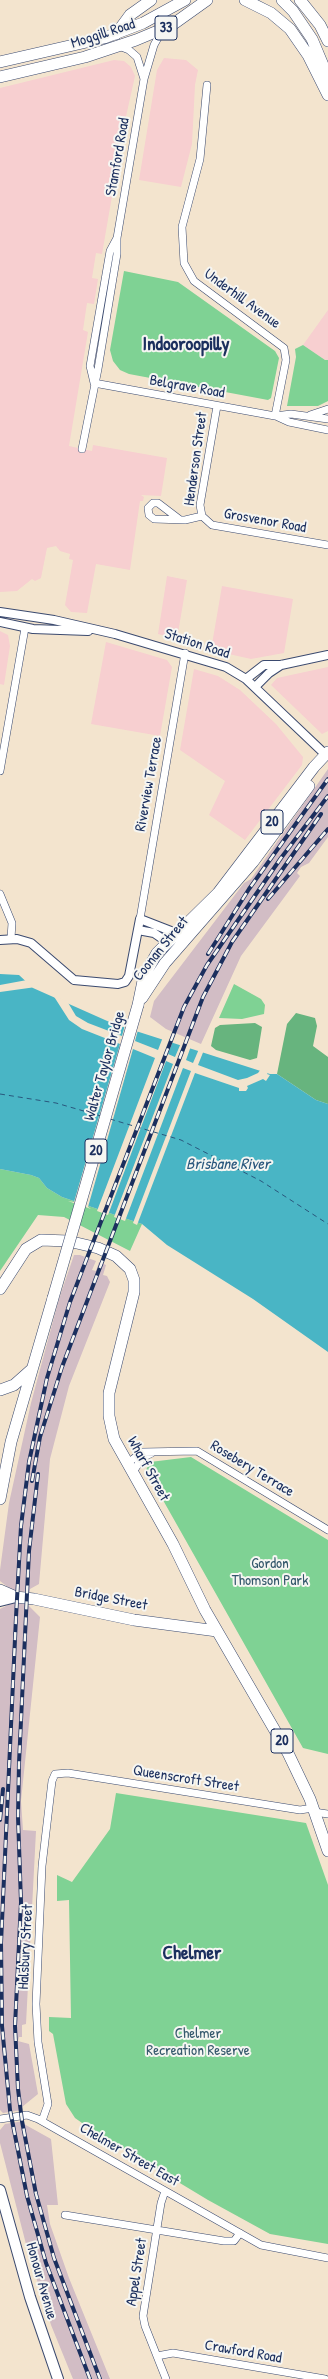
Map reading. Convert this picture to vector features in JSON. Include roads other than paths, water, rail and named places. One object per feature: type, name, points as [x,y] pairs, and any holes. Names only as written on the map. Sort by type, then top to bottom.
[{"type":"main road","name":"Moggill Road","points":[[116,34],[130,14],[151,0]]},
{"type":"main road","name":"Moggill Road","points":[[0,62],[72,47],[116,34],[143,23],[185,0]]},
{"type":"main road","name":"Moggill Road","points":[[0,77],[119,46],[163,29],[207,0]]},
{"type":"main road","points":[[246,0],[271,13],[290,29],[308,55],[328,95]]},
{"type":"main road","points":[[282,0],[293,12],[312,39],[328,77]]},
{"type":"main road","points":[[288,0],[293,12]]},
{"type":"main road","points":[[300,0],[320,25],[328,41]]},
{"type":"main road","name":"Coonan Street","points":[[138,1005],[161,968],[216,906],[274,835],[319,771],[326,754]]},
{"type":"main road","name":"Coonan Street","points":[[138,1005],[144,976],[152,960],[167,942],[218,893],[314,767],[326,754]]},
{"type":"main road","points":[[167,942],[180,937],[216,906]]},
{"type":"main road","name":"Walter Taylor Bridge","points":[[32,1369],[138,1005]]},
{"type":"main road","name":"Wharf Street","points":[[0,1289],[26,1249],[41,1240],[68,1241],[86,1244],[114,1254],[128,1267],[134,1280],[134,1292],[112,1375],[108,1401],[114,1439],[217,1631],[285,1746],[314,1810]]},
{"type":"main road","points":[[0,1390],[15,1384],[32,1369]]},
{"type":"main road","name":"20","points":[[0,1499],[11,1442],[32,1369]]},
{"type":"main road","name":"Bridge Street","points":[[0,1590],[16,1597],[34,1599],[134,1620],[217,1631]]},
{"type":"main road","points":[[0,1600],[16,1597]]},
{"type":"main road","name":"20","points":[[314,1810],[328,1851]]},
{"type":"main road","name":"Honour Avenue","points":[[0,2190],[2,2205],[30,2296],[58,2379]]},
{"type":"street","name":"Stamford Road","points":[[82,449],[94,383],[90,366],[110,251],[117,238],[144,79],[154,45],[163,29]]},
{"type":"street","name":"Stamford Road","points":[[119,46],[129,50],[137,57],[144,79]]},
{"type":"street","name":"Underhill Avenue","points":[[207,85],[200,159],[182,227],[184,263],[194,281],[284,348],[286,362],[275,416]]},
{"type":"street","name":"Belgrave Road","points":[[94,383],[275,416],[312,414],[328,409]]},
{"type":"street","name":"Henderson Street","points":[[202,516],[199,507],[217,406]]},
{"type":"street","name":"Belgrave Road","points":[[298,415],[328,419]]},
{"type":"street","name":"Belgrave Road","points":[[275,416],[289,422],[328,430]]},
{"type":"street","name":"Grosvenor Road","points":[[179,519],[202,516],[206,522],[214,526],[328,545]]},
{"type":"street","name":"Station Road","points":[[0,612],[54,620],[185,654],[226,667],[246,679],[326,754]]},
{"type":"street","points":[[0,771],[27,616]]},
{"type":"street","points":[[52,631],[54,620]]},
{"type":"street","name":"Station Road","points":[[0,622],[25,628],[52,631],[99,631]]},
{"type":"street","points":[[314,658],[328,648]]},
{"type":"street","name":"Riverview Terrace","points":[[42,953],[74,980],[121,983],[129,976],[185,654]]},
{"type":"street","points":[[246,679],[264,665],[281,665],[328,654]]},
{"type":"street","points":[[255,687],[269,673],[281,665]]},
{"type":"street","points":[[0,894],[12,923],[12,938]]},
{"type":"street","points":[[140,919],[176,933]]},
{"type":"street","points":[[138,930],[154,933],[167,942]]},
{"type":"street","points":[[0,940],[12,938],[31,943],[42,953]]},
{"type":"street","points":[[0,944],[18,944],[42,953]]},
{"type":"street","name":"Rosebery Terrace","points":[[130,1467],[140,1452],[186,1450],[204,1454],[328,1530]]},
{"type":"street","name":"Queenscroft Street","points":[[55,1774],[68,1773],[300,1810],[314,1810],[328,1814]]},
{"type":"street","name":"Halsbury Street","points":[[42,2121],[48,2104],[38,2042],[36,2004],[42,1866],[52,1781],[55,1774]]},
{"type":"street","name":"Chelmer Street East","points":[[0,2119],[27,2115],[42,2121],[240,2233],[268,2247],[328,2258]]},
{"type":"street","name":"Appel Street","points":[[165,2191],[162,2197],[156,2230],[143,2316],[145,2326],[166,2379]]},
{"type":"street","points":[[65,2215],[229,2241],[235,2240],[240,2233]]},
{"type":"street","name":"Crawford Road","points":[[157,2356],[173,2353],[325,2379]]},
{"type":"water","name":"Brisbane River","points":[[0,974],[19,975],[33,988],[114,1024],[270,1074],[277,1074],[316,1100],[328,1104],[328,1352],[253,1299],[167,1245],[142,1224],[62,1197],[47,1188],[39,1178],[0,1169]]},
{"type":"railway","points":[[208,954],[249,889],[328,779]]},
{"type":"railway","points":[[90,2379],[46,2263],[27,2196],[10,2110],[2,2026],[1,1943],[16,1617],[21,1526],[29,1462],[47,1378],[70,1302],[184,1007],[207,965],[281,858],[328,796]]},
{"type":"railway","points":[[32,1481],[40,1437],[62,1367],[203,997],[232,942],[321,814]]},
{"type":"railway","points":[[268,899],[328,829]]},
{"type":"railway","points":[[38,1474],[29,1551],[19,1763],[18,1817],[21,1902],[15,2026],[18,2089],[22,2121],[36,2194],[54,2258],[100,2379]]},
{"type":"railway","points":[[0,1820],[3,1789]]},
{"type":"district","name":"Indooroopilly","points":[[186,345]]},
{"type":"district","name":"Chelmer","points":[[192,1954]]},
{"type":"park label","name":"Gordon Thomson Park","points":[[270,1572]]},
{"type":"park label","name":"Chelmer Recreation Reserve","points":[[198,2042]]}]
